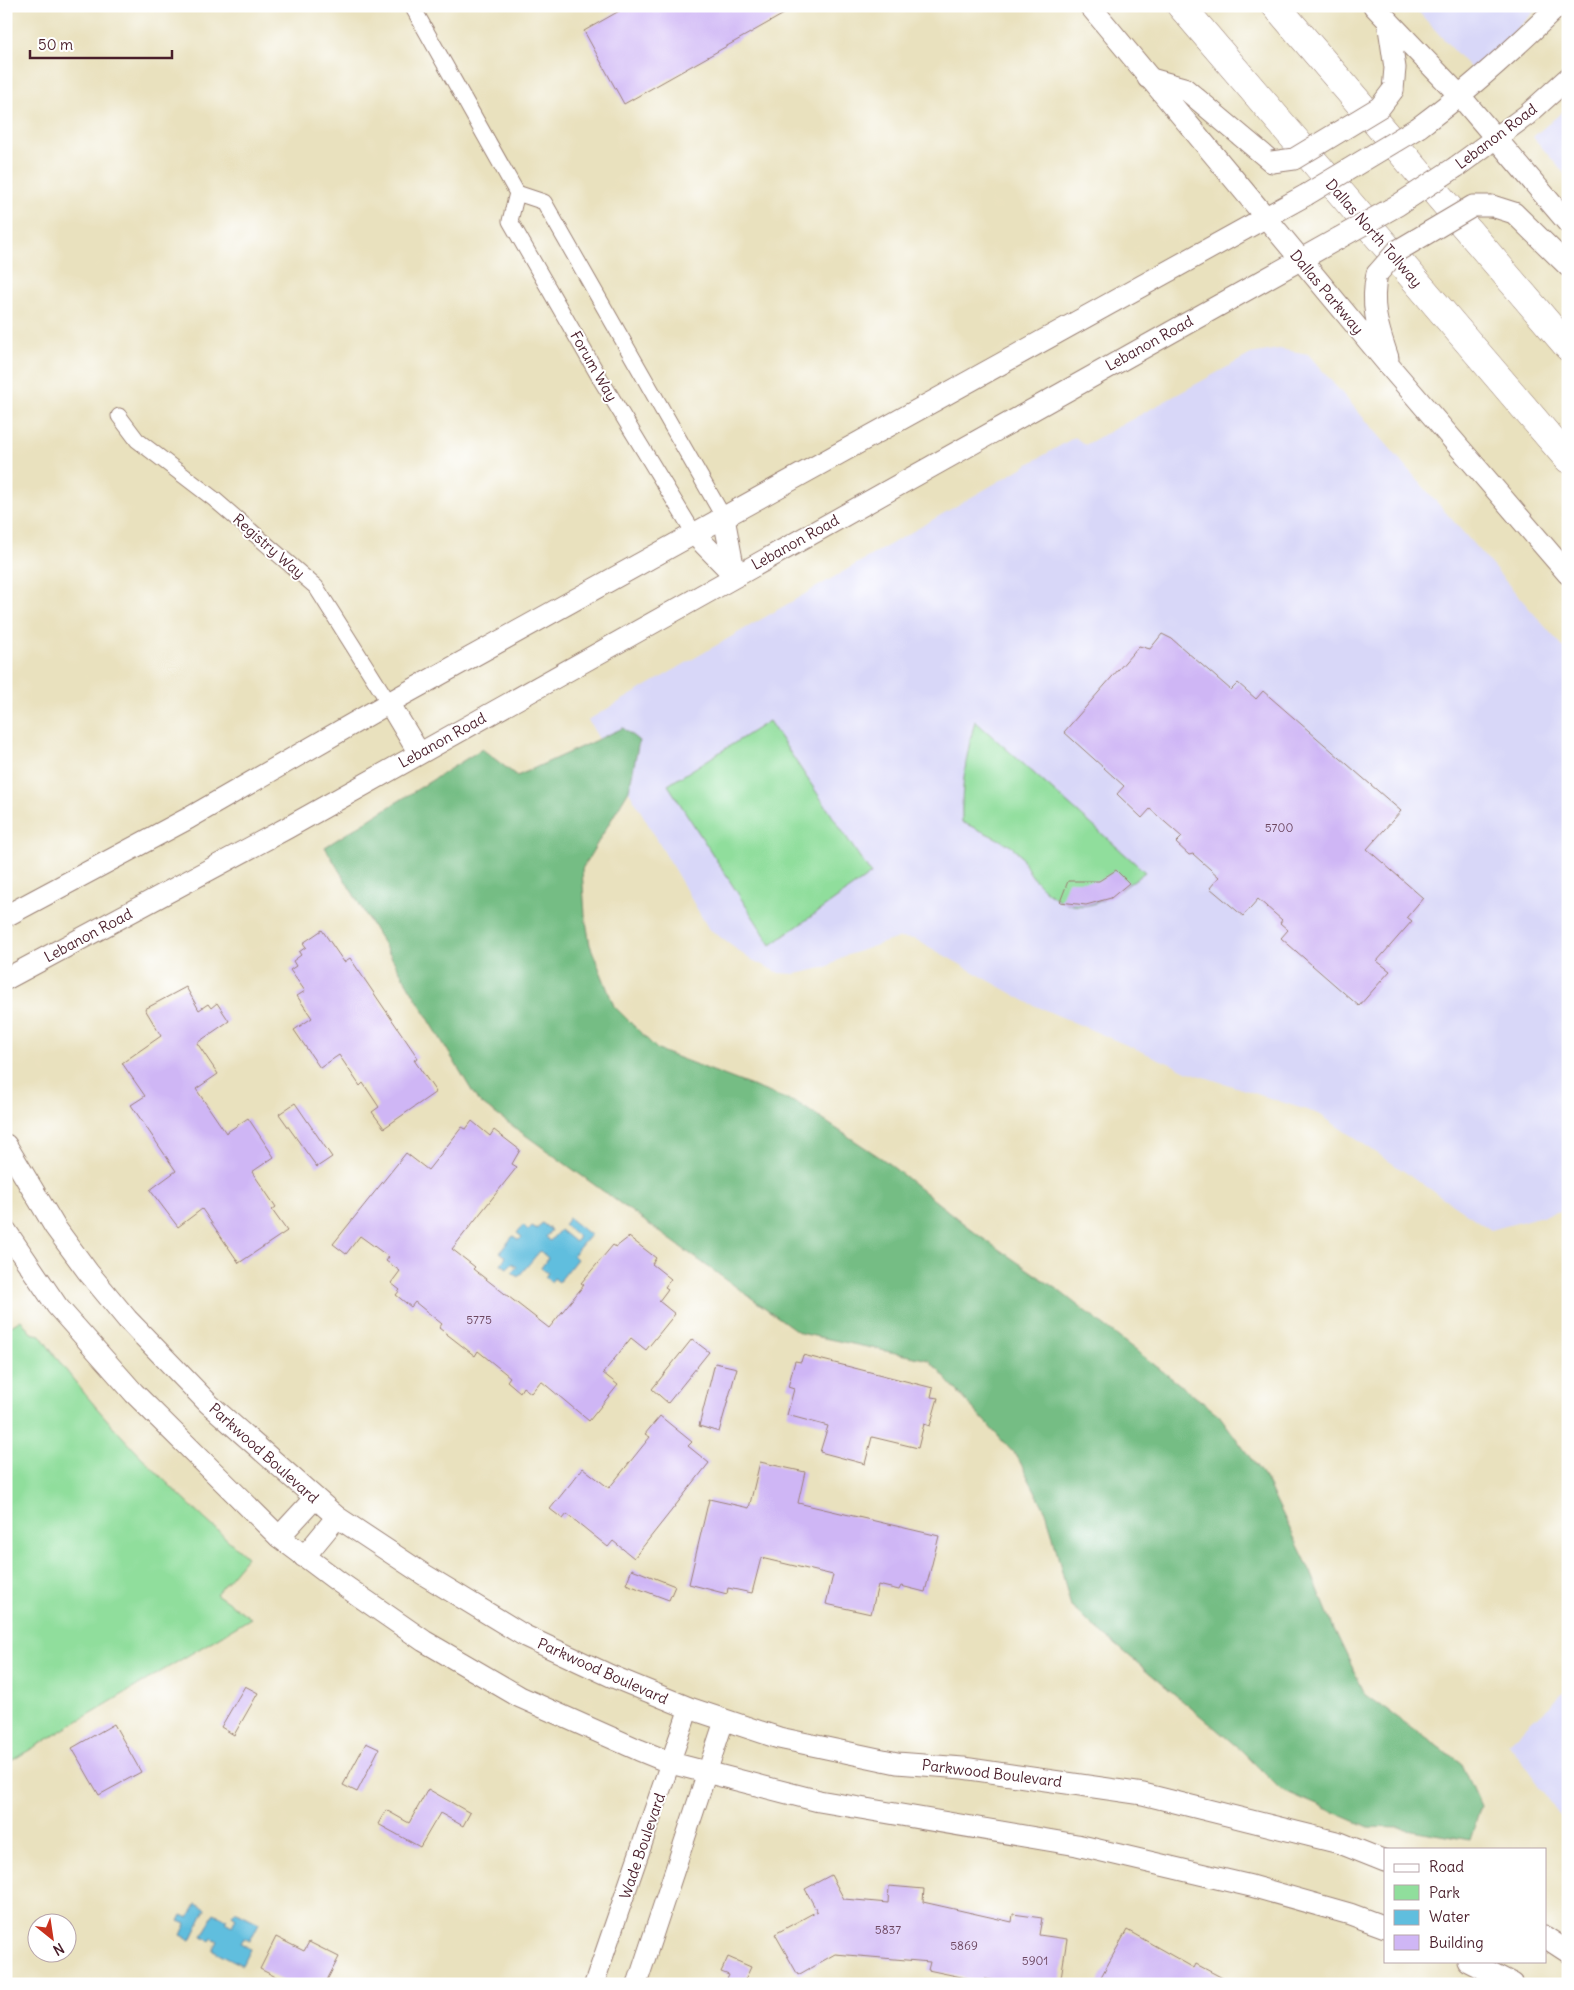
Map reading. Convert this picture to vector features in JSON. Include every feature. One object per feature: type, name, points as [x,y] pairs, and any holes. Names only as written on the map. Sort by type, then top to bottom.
[{"type":"highway","name":"Dallas North Tollway","points":[[1181,6],[1568,458]]},
{"type":"highway","points":[[1276,6],[1568,347]]},
{"type":"main road","name":"Dallas Parkway","points":[[1090,6],[1300,260],[1568,574]]},
{"type":"main road","points":[[6,916],[189,818],[389,703],[1306,195],[1419,127],[1460,96],[1526,39],[1558,6]]},
{"type":"main road","points":[[1148,78],[1184,88],[1272,162],[1294,159],[1380,107],[1393,90],[1395,68],[1381,14]]},
{"type":"main road","points":[[1381,14],[1460,96],[1568,223]]},
{"type":"main road","name":"Lebanon Road","points":[[6,980],[419,753],[1398,205],[1496,139],[1568,78]]},
{"type":"main road","points":[[1391,368],[1374,310],[1373,293],[1377,274],[1398,251],[1473,206],[1492,206],[1514,213],[1568,266]]},
{"type":"main road","points":[[724,518],[735,576]]},
{"type":"main road","points":[[694,535],[735,576]]},
{"type":"main road","points":[[389,703],[419,753]]},
{"type":"main road","name":"Parkwood Boulevard","points":[[6,1145],[55,1227],[127,1319],[208,1404],[314,1499],[337,1517],[423,1574],[526,1636],[611,1676],[688,1708],[779,1738],[897,1763],[1010,1774],[1144,1794],[1340,1843],[1384,1861]]},
{"type":"main road","points":[[6,1231],[57,1306],[115,1371],[217,1477],[279,1537],[304,1557],[424,1641],[520,1697],[671,1763],[819,1801],[1077,1845],[1251,1886],[1350,1914],[1384,1927]]},
{"type":"main road","points":[[279,1537],[314,1499]]},
{"type":"main road","points":[[304,1557],[337,1517]]},
{"type":"main road","points":[[1546,1938],[1568,1952]]},
{"type":"main road","points":[[1470,1962],[1513,1984]]},
{"type":"street","points":[[412,6],[517,193],[544,202],[724,518]]},
{"type":"street","name":"Forum Way","points":[[517,193],[510,221],[596,371],[694,535]]},
{"type":"street","name":"Registry Way","points":[[118,416],[137,440],[214,499],[316,587],[389,703]]},
{"type":"street","name":"Wade Boulevard","points":[[594,1984],[671,1763],[688,1708]]},
{"type":"street","points":[[638,1984],[724,1721]]},
{"type":"shaded area","points":[[1413,6],[1540,6],[1474,72]]},
{"type":"shaded area","points":[[1568,107],[1568,178],[1533,137]]},
{"type":"shaded area","points":[[1279,349],[1308,354],[1568,653],[1568,1209],[1491,1230],[1319,1114],[1189,1072],[1029,1003],[915,939],[898,938],[845,956],[827,967],[796,974],[779,973],[748,958],[708,928],[588,720],[1075,437],[1085,445],[1251,354]]},
{"type":"shaded area","points":[[1568,1689],[1568,1827],[1508,1743]]},
{"type":"green space","points":[[769,721],[871,874],[771,945],[668,785]]},
{"type":"green space","points":[[975,721],[1145,872],[1105,899],[1079,906],[1066,903],[1052,895],[1037,882],[1016,850],[999,839],[962,822],[962,796],[965,771]]},
{"type":"green space","points":[[623,728],[639,741],[629,790],[582,869],[585,915],[590,945],[614,1006],[658,1050],[799,1104],[884,1160],[978,1235],[1058,1290],[1219,1415],[1265,1478],[1311,1572],[1334,1629],[1365,1694],[1462,1764],[1481,1806],[1470,1840],[1401,1828],[1368,1827],[1280,1789],[1241,1750],[1071,1607],[1047,1514],[1018,1458],[929,1360],[800,1333],[478,1101],[325,847],[482,749],[517,776]]},
{"type":"green space","points":[[21,1320],[31,1333],[40,1335],[86,1395],[137,1452],[191,1506],[247,1557],[216,1594],[251,1618],[6,1764],[6,1329]]},
{"type":"water","points":[[569,1218],[590,1235],[573,1255],[577,1259],[559,1282],[554,1278],[551,1282],[545,1277],[548,1273],[541,1268],[548,1258],[540,1251],[518,1277],[512,1272],[517,1267],[512,1263],[507,1268],[501,1264],[506,1257],[500,1252],[513,1236],[519,1240],[522,1237],[517,1233],[523,1225],[528,1230],[532,1226],[537,1229],[542,1223],[551,1230],[546,1237],[550,1241],[560,1230],[575,1242],[579,1237],[564,1225]]},
{"type":"water","points":[[196,1904],[206,1909],[191,1940],[181,1935],[186,1924],[179,1921],[182,1915],[189,1918]]},
{"type":"water","points":[[235,1911],[259,1923],[250,1941],[244,1938],[241,1943],[250,1949],[242,1965],[213,1950],[218,1941],[212,1938],[210,1941],[202,1937],[214,1913],[227,1920],[225,1922],[232,1926],[236,1918],[232,1915]]},
{"type":"building","points":[[628,6],[798,6],[624,104],[584,31]]},
{"type":"building","points":[[1162,634],[1172,639],[1231,690],[1238,683],[1256,699],[1263,691],[1401,811],[1367,849],[1423,898],[1407,917],[1412,921],[1377,961],[1390,971],[1359,1006],[1281,938],[1288,930],[1280,923],[1282,920],[1258,899],[1243,916],[1210,888],[1219,877],[1193,854],[1189,855],[1176,843],[1182,837],[1150,809],[1142,818],[1117,794],[1124,786],[1064,732],[1139,646],[1150,649]]},
{"type":"building","points":[[1116,870],[1129,883],[1111,898],[1086,905],[1060,902],[1068,881],[1099,881]]},
{"type":"building","points":[[322,930],[344,962],[350,958],[418,1058],[414,1060],[436,1092],[384,1128],[372,1112],[379,1107],[363,1083],[360,1086],[339,1055],[320,1068],[294,1030],[312,1018],[297,996],[305,991],[290,970],[296,966],[293,961],[301,955],[299,952],[306,947],[303,943]]},
{"type":"building","points":[[186,987],[199,1010],[208,1004],[211,1008],[217,1003],[229,1021],[197,1043],[218,1074],[196,1089],[226,1133],[248,1118],[274,1157],[252,1172],[276,1207],[272,1210],[287,1231],[239,1263],[202,1209],[178,1227],[150,1190],[176,1171],[131,1105],[145,1096],[122,1063],[161,1036],[145,1009]]},
{"type":"building","points":[[295,1103],[332,1157],[317,1167],[279,1114]]},
{"type":"building","points":[[472,1121],[490,1136],[494,1130],[520,1150],[512,1164],[517,1167],[452,1249],[475,1267],[473,1269],[549,1328],[584,1285],[581,1283],[613,1245],[616,1247],[629,1237],[656,1258],[652,1264],[671,1279],[665,1287],[668,1289],[659,1301],[675,1314],[646,1350],[631,1338],[603,1373],[618,1385],[589,1421],[541,1381],[531,1393],[523,1387],[520,1392],[507,1381],[510,1377],[478,1351],[475,1356],[439,1328],[442,1324],[415,1302],[411,1307],[396,1295],[400,1290],[391,1283],[400,1271],[386,1261],[389,1257],[360,1236],[346,1254],[333,1244],[406,1153],[428,1170],[462,1127],[466,1129]]},
{"type":"building","points":[[692,1339],[709,1352],[668,1403],[652,1389]]},
{"type":"building","points":[[803,1355],[933,1388],[931,1397],[938,1398],[930,1426],[924,1424],[918,1448],[872,1437],[865,1464],[820,1452],[828,1426],[787,1415],[794,1389],[788,1387],[795,1361],[801,1362]]},
{"type":"building","points":[[715,1363],[737,1368],[719,1432],[699,1426]]},
{"type":"building","points":[[660,1416],[692,1442],[688,1446],[709,1463],[634,1558],[613,1541],[608,1547],[567,1514],[563,1519],[550,1509],[583,1468],[609,1488],[650,1437],[645,1434]]},
{"type":"building","points":[[760,1462],[805,1472],[798,1503],[939,1536],[925,1592],[901,1586],[899,1590],[878,1585],[871,1614],[826,1604],[833,1575],[761,1558],[752,1593],[728,1588],[727,1594],[689,1584],[709,1499],[749,1508]]},
{"type":"building","points":[[632,1569],[675,1586],[669,1600],[626,1584]]},
{"type":"building","points":[[245,1686],[258,1693],[234,1735],[221,1727]]},
{"type":"building","points":[[114,1724],[141,1772],[99,1795],[72,1748]]},
{"type":"building","points":[[366,1743],[379,1749],[357,1792],[343,1785]]},
{"type":"building","points":[[428,1789],[470,1813],[463,1826],[440,1813],[420,1847],[378,1824],[386,1810],[409,1823]]},
{"type":"building","points":[[831,1875],[844,1899],[888,1903],[889,1886],[924,1889],[923,1902],[1012,1922],[1013,1914],[1042,1918],[1039,1935],[1067,1939],[1060,1984],[1016,1984],[985,1979],[985,1982],[928,1970],[930,1962],[835,1954],[798,1975],[775,1934],[817,1911],[805,1889]]},
{"type":"building","points":[[1127,1930],[1194,1968],[1196,1964],[1234,1984],[1097,1984]]},
{"type":"building","points":[[276,1937],[304,1951],[309,1942],[339,1957],[325,1984],[290,1984],[260,1969]]},
{"type":"building","points":[[728,1957],[751,1967],[743,1984],[725,1984],[729,1975],[721,1972]]}]
